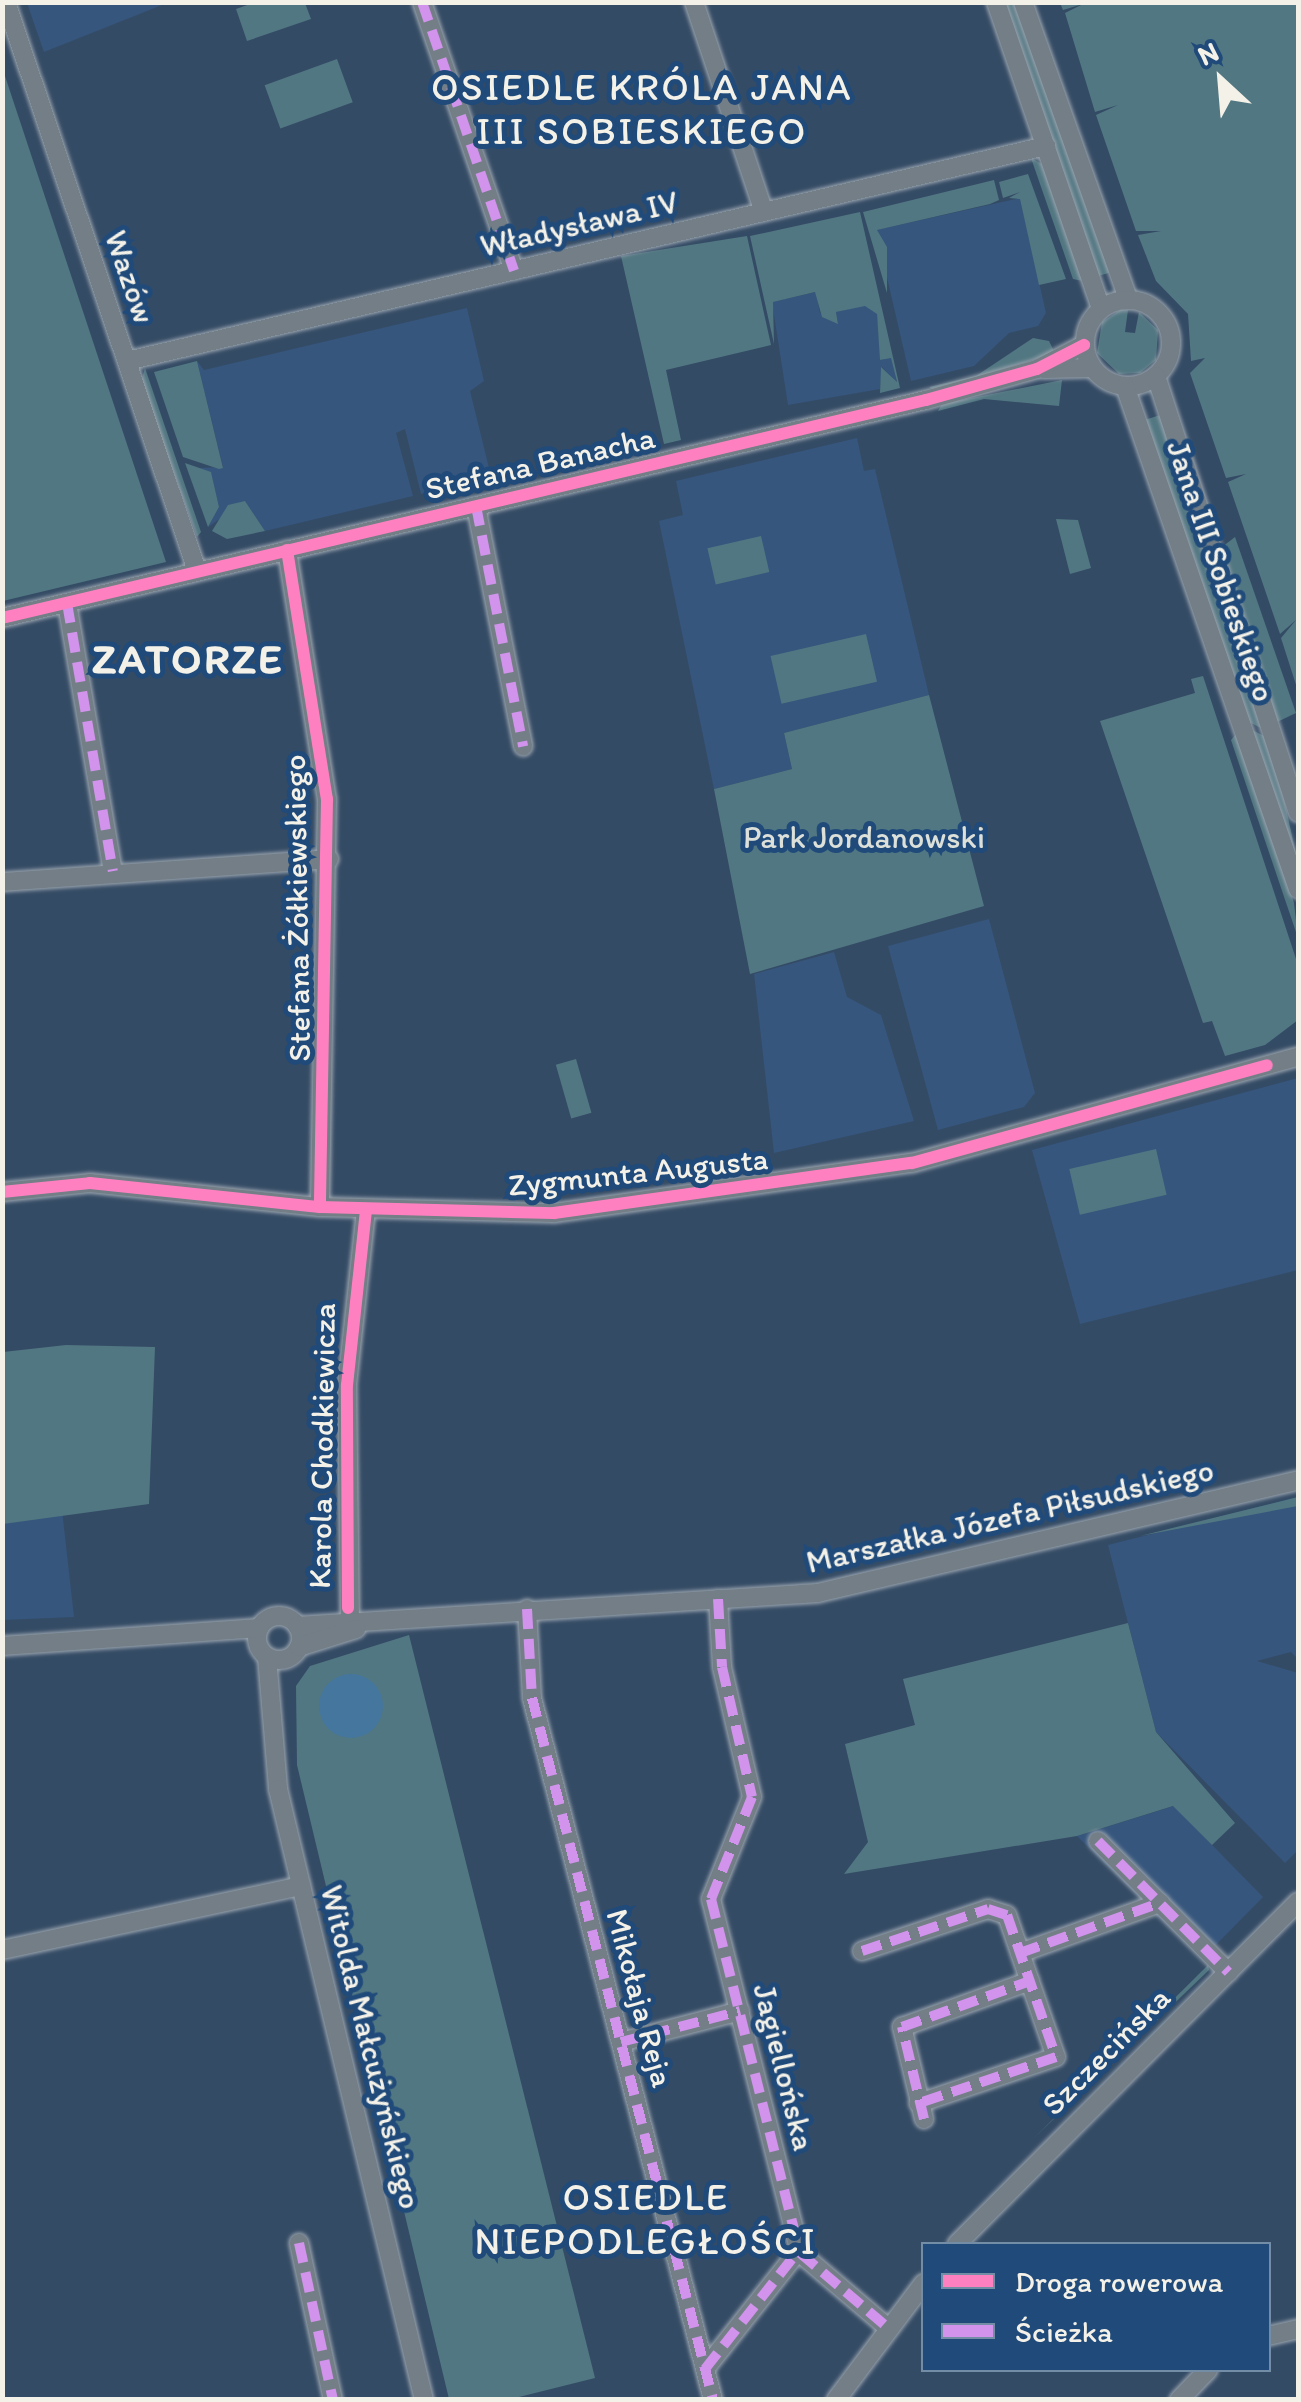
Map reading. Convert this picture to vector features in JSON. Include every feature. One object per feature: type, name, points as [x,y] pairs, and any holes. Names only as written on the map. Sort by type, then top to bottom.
[{"type":"street","name":"Wazów","points":[[6,2],[197,571]]},
{"type":"street","points":[[422,2],[514,270]]},
{"type":"street","points":[[694,2],[764,212]]},
{"type":"street","points":[[996,2],[1101,308],[1084,345],[1092,368],[1125,386],[1156,376],[1170,355],[1170,330],[1150,306],[1128,300],[1101,308]]},
{"type":"street","points":[[1024,2],[1128,300]]},
{"type":"street","name":"Władysława IV","points":[[127,361],[1046,146]]},
{"type":"street","name":"Stefana Banacha","points":[[1038,369],[1084,345]]},
{"type":"street","name":"Stefana Banacha","points":[[2,618],[1038,369],[1092,368]]},
{"type":"street","name":"Jana III Sobieskiego","points":[[1156,376],[1298,812]]},
{"type":"street","name":"Jana III Sobieskiego","points":[[1125,386],[1298,889]]},
{"type":"street","points":[[476,506],[523,746]]},
{"type":"street","name":"Stefana Żółkiewskiego","points":[[287,550],[321,726],[329,859],[320,1207]]},
{"type":"street","points":[[67,603],[113,870]]},
{"type":"street","points":[[2,882],[113,870],[329,859]]},
{"type":"street","name":"Zygmunta Augusta","points":[[2,1192],[90,1183],[320,1207],[538,1214],[862,1173],[1298,1057]]},
{"type":"street","name":"Karola Chodkiewicza","points":[[350,1623],[346,1385],[366,1210]]},
{"type":"street","name":"Marszałka Józefa Piłsudskiego","points":[[262,1644],[277,1616],[298,1626],[527,1608],[718,1599],[856,1586],[1298,1480]]},
{"type":"street","name":"Jagiellońska","points":[[718,1599],[722,1667],[752,1789],[711,1899],[799,2250]]},
{"type":"street","name":"Mikołaja Reja","points":[[527,1608],[530,1686],[713,2400]]},
{"type":"street","name":"Marszałka Józefa Piłsudskiego","points":[[294,1653],[375,1622]]},
{"type":"street","points":[[2,1646],[210,1636],[294,1653],[298,1626]]},
{"type":"street","name":"Witolda Małcużyńskiego","points":[[262,1644],[271,1706],[273,1764],[424,2400]]},
{"type":"street","name":"Witolda Małcużyńskiego","points":[[271,1706],[294,1653]]},
{"type":"street","points":[[1098,1841],[1228,1972]]},
{"type":"street","points":[[2,1950],[302,1886]]},
{"type":"street","name":"Szczecińska","points":[[959,2242],[1298,1902]]},
{"type":"street","points":[[1020,1953],[1160,1904]]},
{"type":"street","points":[[862,1950],[995,1908],[1007,1915],[1030,1981],[1056,2057],[921,2111],[902,2027],[1030,1981]]},
{"type":"street","points":[[621,2042],[740,2011]]},
{"type":"street","points":[[299,2243],[334,2400]]},
{"type":"street","points":[[705,2368],[799,2250],[888,2328]]},
{"type":"street","points":[[836,2400],[921,2287]]},
{"type":"street","points":[[1179,2400],[1206,2372]]},
{"type":"shaded area","points":[[27,2],[167,3],[44,52]]},
{"type":"shaded area","points":[[1020,198],[1046,313],[1038,326],[1009,333],[974,366],[911,381],[876,230]]},
{"type":"shaded area","points":[[816,292],[820,313],[838,323],[836,312],[865,305],[877,313],[881,360],[891,357],[897,383],[882,367],[880,389],[788,405],[772,302]]},
{"type":"shaded area","points":[[467,308],[484,381],[470,391],[491,476],[421,494],[405,429],[396,433],[413,496],[265,531],[245,501],[208,527],[219,507],[211,473],[199,468],[223,467],[197,361],[204,370]]},
{"type":"shaded area","points":[[857,438],[864,471],[875,469],[929,695],[784,733],[792,769],[714,789],[659,521],[683,515],[676,481]]},
{"type":"shaded area","points":[[989,919],[1035,1093],[1024,1107],[938,1130],[888,946]]},
{"type":"shaded area","points":[[834,952],[847,997],[881,1015],[914,1121],[774,1153],[754,974]]},
{"type":"shaded area","points":[[1298,1078],[1298,1270],[1080,1324],[1032,1150]]},
{"type":"shaded area","points":[[1298,1497],[1298,1659],[1291,1652],[1257,1661],[1298,1673],[1298,1850],[1285,1863],[1156,1732],[1108,1545]]},
{"type":"shaded area","points":[[62,1510],[74,1617],[3,1620],[2,1524]]},
{"type":"shaded area","points":[[351,1674],[374,1683],[383,1706],[374,1729],[351,1738],[328,1729],[319,1706],[328,1683]]},
{"type":"shaded area","points":[[1174,1806],[1263,1897],[1202,1959],[1077,1836]]},
{"type":"green space","points":[[253,3],[305,3],[311,19],[247,41],[236,9]]},
{"type":"green space","points":[[1005,3],[1015,3],[1112,272],[1098,276]]},
{"type":"green space","points":[[1060,3],[1298,3],[1298,691],[1281,638],[1296,620],[1280,634],[1228,482],[1246,474],[1226,478],[1190,373],[1205,358],[1191,361],[1188,314],[1156,281],[1138,235],[1161,231],[1136,231],[1096,115],[1118,105],[1095,112],[1065,13],[1083,4],[1063,10]]},
{"type":"green space","points":[[337,59],[353,102],[280,129],[265,85]]},
{"type":"green space","points":[[2,67],[166,562],[3,601],[2,601]]},
{"type":"green space","points":[[1031,158],[1042,164],[1083,281],[1073,279]]},
{"type":"green space","points":[[1028,174],[1066,279],[1039,285],[1020,199],[1009,198],[1020,192],[1003,198],[999,182]]},
{"type":"green space","points":[[994,180],[999,200],[990,204],[877,230],[887,247],[887,293],[863,212]]},
{"type":"green space","points":[[860,212],[900,388],[880,393],[881,367],[897,382],[891,358],[880,360],[877,314],[865,306],[836,312],[838,324],[822,317],[815,292],[773,302],[774,344],[750,236]]},
{"type":"green space","points":[[747,236],[771,345],[666,370],[681,440],[664,444],[621,256]]},
{"type":"green space","points":[[1120,310],[1128,310],[1125,332],[1135,333],[1139,312],[1158,330],[1156,360],[1140,373],[1119,374],[1097,353],[1102,322]]},
{"type":"green space","points":[[1033,338],[1049,341],[1055,353],[934,390],[929,387],[976,376]]},
{"type":"green space","points":[[197,361],[223,468],[219,469],[183,457],[154,372]]},
{"type":"green space","points":[[145,368],[201,532],[197,537],[141,382]]},
{"type":"green space","points":[[1062,380],[1059,406],[984,399],[938,411],[942,404]]},
{"type":"green space","points":[[1160,415],[1261,728],[1249,722],[1145,420]]},
{"type":"green space","points":[[185,463],[211,472],[219,507],[208,527]]},
{"type":"green space","points":[[245,501],[265,531],[227,539],[212,531],[228,505]]},
{"type":"green space","points":[[1056,519],[1078,520],[1091,568],[1070,574]]},
{"type":"green space","points":[[761,536],[769,572],[716,584],[707,548]]},
{"type":"green space","points":[[1235,537],[1296,713],[1275,723],[1222,547]]},
{"type":"green space","points":[[866,634],[877,682],[782,704],[771,656]]},
{"type":"green space","points":[[1203,676],[1298,965],[1298,1020],[1265,1045],[1225,1056],[1212,1021],[1203,1023],[1100,721],[1195,693],[1191,679]]},
{"type":"green space","name":"Park Jordanowski","points":[[929,695],[984,906],[750,974],[714,789],[792,769],[784,733]]},
{"type":"green space","points":[[1252,730],[1264,736],[1281,785],[1298,864]]},
{"type":"green space","points":[[1237,733],[1294,903],[1298,938],[1231,740]]},
{"type":"green space","points":[[576,1059],[591,1113],[571,1119],[556,1065]]},
{"type":"green space","points":[[1156,1149],[1167,1195],[1080,1215],[1069,1169]]},
{"type":"green space","points":[[66,1345],[155,1347],[149,1504],[3,1524],[3,1352]]},
{"type":"green space","points":[[1298,1497],[1298,1506],[1140,1536]]},
{"type":"green space","points":[[1128,1623],[1156,1732],[1235,1823],[1212,1845],[1173,1806],[1077,1836],[844,1874],[868,1842],[845,1744],[915,1725],[903,1679]]},
{"type":"green space","points":[[409,1635],[595,2378],[511,2399],[449,2399],[297,1765],[296,1686],[310,1666]]},
{"type":"green space","points":[[1208,1965],[1209,1970],[1034,2138]]},
{"type":"marked path","points":[[422,2],[514,271]]},
{"type":"marked path","points":[[476,506],[523,746]]},
{"type":"marked path","points":[[67,603],[113,871]]},
{"type":"marked path","points":[[718,1599],[722,1667],[752,1797],[711,1899],[800,2253],[888,2328]]},
{"type":"marked path","points":[[527,1609],[532,1698],[713,2400]]},
{"type":"marked path","points":[[1098,1841],[1228,1972]]},
{"type":"marked path","points":[[1020,1953],[1160,1903]]},
{"type":"marked path","points":[[862,1951],[988,1909],[1007,1915],[1056,2057],[919,2103]]},
{"type":"marked path","points":[[924,2119],[902,2027],[1030,1981]]},
{"type":"marked path","points":[[621,2042],[740,2011]]},
{"type":"marked path","points":[[299,2243],[333,2400]]},
{"type":"marked path","points":[[705,2369],[799,2250]]},
{"type":"cycle path","points":[[2,618],[926,400],[1037,369],[1084,345]]},
{"type":"cycle path","points":[[287,550],[327,799],[320,1207]]},
{"type":"cycle path","points":[[2,1192],[90,1183],[320,1207],[554,1213],[912,1163],[1267,1065]]},
{"type":"cycle path","points":[[348,1608],[347,1385],[366,1210]]},
{"type":"district","name":"OSIEDLE KRÓLA JANA III SOBIESKIEGO","points":[[642,110]]},
{"type":"district","name":"ZATORZE","points":[[188,659]]},
{"type":"district","name":"OSIEDLE NIEPODLEGŁOŚCI","points":[[646,2220]]}]
